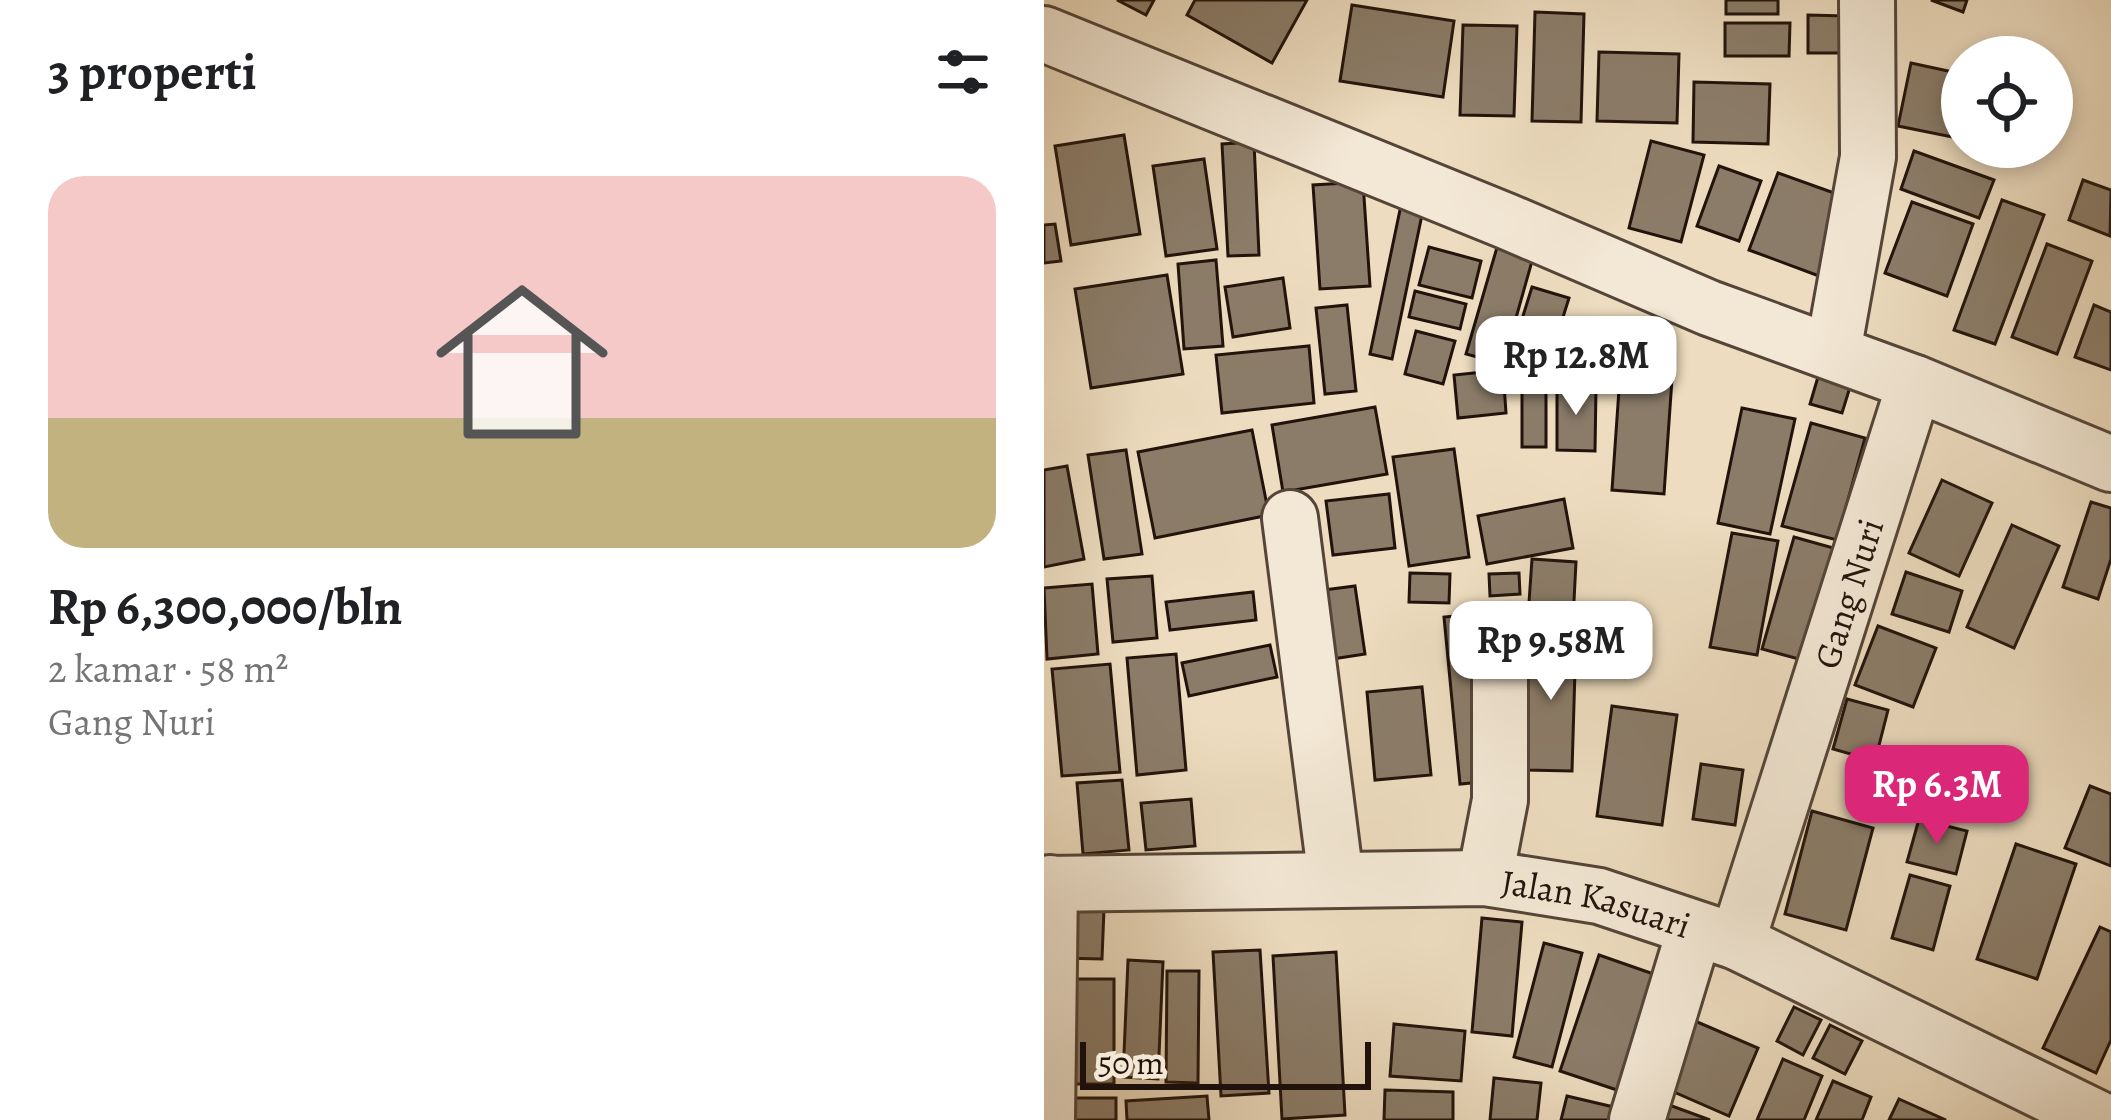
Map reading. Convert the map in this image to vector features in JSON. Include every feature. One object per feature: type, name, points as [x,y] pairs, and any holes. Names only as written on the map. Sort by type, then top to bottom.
[{"type":"street","points":[[1833,352],[1868,157],[1867,0]]},
{"type":"street","points":[[1044,34],[1709,308],[1915,383],[2111,464]]},
{"type":"street","name":"Gang Nuri","points":[[1636,1120],[1716,936],[1915,383]]},
{"type":"street","points":[[1290,518],[1336,880]]},
{"type":"street","points":[[1485,878],[1499,800],[1500,641]]},
{"type":"street","name":"Jalan Kasuari","points":[[1047,884],[1485,878],[1600,896],[1716,936],[2107,1118]]},
{"type":"street","points":[[1047,884],[1047,1120]]},
{"type":"building","points":[[1117,0],[1154,0],[1146,15]]},
{"type":"building","points":[[1195,0],[1307,0],[1272,63],[1187,15]]},
{"type":"building","points":[[1726,0],[1778,0],[1778,14],[1726,14]]},
{"type":"building","points":[[1931,0],[1967,0],[1963,12]]},
{"type":"building","points":[[1352,5],[1454,21],[1443,97],[1340,81]]},
{"type":"building","points":[[1535,12],[1584,14],[1581,122],[1532,121]]},
{"type":"building","points":[[1808,15],[1845,16],[1845,53],[1808,53]]},
{"type":"building","points":[[1725,23],[1790,23],[1789,56],[1725,56]]},
{"type":"building","points":[[1463,25],[1517,26],[1514,116],[1460,115]]},
{"type":"building","points":[[1599,52],[1679,54],[1677,123],[1597,121]]},
{"type":"building","points":[[1911,63],[1941,69],[1941,135],[1898,126]]},
{"type":"building","points":[[1694,82],[1770,84],[1768,144],[1693,142]]},
{"type":"building","points":[[1124,135],[1140,234],[1071,245],[1055,146]]},
{"type":"building","points":[[1651,141],[1704,155],[1681,242],[1629,228]]},
{"type":"building","points":[[1254,142],[1259,255],[1228,256],[1222,144]]},
{"type":"building","points":[[1914,151],[1941,161],[1941,168],[1961,168],[1994,180],[1979,218],[1901,189]]},
{"type":"building","points":[[1204,159],[1217,249],[1166,256],[1153,166]]},
{"type":"building","points":[[1719,166],[1761,181],[1739,241],[1697,226]]},
{"type":"building","points":[[1778,173],[1848,198],[1819,276],[1749,250]]},
{"type":"building","points":[[2083,180],[2111,190],[2110,236],[2069,220]]},
{"type":"building","points":[[1363,182],[1370,286],[1320,289],[1313,185]]},
{"type":"building","points":[[2002,200],[2044,215],[1995,344],[1954,330]]},
{"type":"building","points":[[1912,202],[1973,224],[1947,296],[1885,273]]},
{"type":"building","points":[[1401,205],[1423,210],[1392,359],[1370,354]]},
{"type":"building","points":[[1055,224],[1061,261],[1044,263],[1044,225]]},
{"type":"building","points":[[1500,237],[1536,247],[1503,364],[1466,354]]},
{"type":"building","points":[[2047,244],[2092,261],[2057,354],[2012,337]]},
{"type":"building","points":[[1429,247],[1481,261],[1472,298],[1419,285]]},
{"type":"building","points":[[1216,260],[1223,346],[1184,349],[1178,264]]},
{"type":"building","points":[[1167,275],[1183,374],[1091,388],[1075,289]]},
{"type":"building","points":[[1283,278],[1290,328],[1233,337],[1225,287]]},
{"type":"building","points":[[1532,287],[1569,298],[1549,362],[1512,351]]},
{"type":"building","points":[[1415,291],[1466,304],[1460,329],[1409,317]]},
{"type":"building","points":[[1347,305],[1356,391],[1325,394],[1316,308]]},
{"type":"building","points":[[2094,305],[2111,312],[2111,370],[2075,357]]},
{"type":"building","points":[[1416,331],[1455,341],[1443,384],[1405,374]]},
{"type":"building","points":[[1309,346],[1314,403],[1222,413],[1216,355]]},
{"type":"building","points":[[1823,360],[1855,371],[1842,413],[1810,404]]},
{"type":"building","points":[[1503,370],[1506,413],[1458,418],[1454,375]]},
{"type":"building","points":[[1620,375],[1672,379],[1664,494],[1612,490]]},
{"type":"building","points":[[1522,383],[1546,383],[1546,447],[1522,447]]},
{"type":"building","points":[[1557,386],[1596,387],[1595,451],[1557,450]]},
{"type":"building","points":[[1375,407],[1387,474],[1283,492],[1272,425]]},
{"type":"building","points":[[1742,408],[1795,419],[1770,534],[1718,523]]},
{"type":"building","points":[[1811,423],[1865,438],[1837,540],[1782,526]]},
{"type":"building","points":[[1252,430],[1269,515],[1155,538],[1138,452]]},
{"type":"building","points":[[1454,449],[1469,557],[1409,566],[1393,457]]},
{"type":"building","points":[[1126,450],[1142,554],[1104,559],[1088,455]]},
{"type":"building","points":[[1067,466],[1084,559],[1044,567],[1044,470]]},
{"type":"building","points":[[1942,480],[1992,503],[1959,576],[1909,553]]},
{"type":"building","points":[[1389,494],[1395,548],[1333,555],[1326,501]]},
{"type":"building","points":[[1564,499],[1573,548],[1487,564],[1478,516]]},
{"type":"building","points":[[2091,502],[2111,508],[2111,559],[2098,599],[2063,587]]},
{"type":"building","points":[[2012,525],[2059,546],[2014,648],[1967,627]]},
{"type":"building","points":[[1732,533],[1778,541],[1757,655],[1710,647]]},
{"type":"building","points":[[1794,537],[1837,549],[1806,661],[1762,649]]},
{"type":"building","points":[[1532,559],[1576,562],[1573,620],[1528,617]]},
{"type":"building","points":[[1906,572],[1962,591],[1949,632],[1892,614]]},
{"type":"building","points":[[1410,573],[1450,574],[1449,603],[1409,602]]},
{"type":"building","points":[[1519,573],[1520,594],[1490,596],[1489,574]]},
{"type":"building","points":[[1152,576],[1157,638],[1113,642],[1107,579]]},
{"type":"building","points":[[1092,584],[1098,654],[1047,659],[1044,588]]},
{"type":"building","points":[[1355,586],[1365,654],[1326,660],[1316,591]]},
{"type":"building","points":[[1253,592],[1256,620],[1170,630],[1166,602]]},
{"type":"building","points":[[1477,614],[1493,781],[1460,784],[1444,617]]},
{"type":"building","points":[[1878,626],[1936,648],[1913,707],[1855,685]]},
{"type":"building","points":[[1530,635],[1576,637],[1572,771],[1525,770]]},
{"type":"building","points":[[1270,645],[1277,677],[1189,696],[1182,663]]},
{"type":"building","points":[[1176,654],[1186,770],[1137,775],[1127,658]]},
{"type":"building","points":[[1110,664],[1120,772],[1062,776],[1052,669]]},
{"type":"building","points":[[1422,687],[1431,775],[1375,780],[1367,692]]},
{"type":"building","points":[[1847,699],[1888,710],[1875,761],[1833,749]]},
{"type":"building","points":[[1612,706],[1677,715],[1662,825],[1597,816]]},
{"type":"building","points":[[1701,764],[1743,770],[1735,825],[1693,819]]},
{"type":"building","points":[[1122,780],[1129,850],[1083,854],[1077,783]]},
{"type":"building","points":[[2090,786],[2111,794],[2111,866],[2065,848]]},
{"type":"building","points":[[1191,799],[1195,846],[1146,850],[1141,803]]},
{"type":"building","points":[[1812,811],[1873,828],[1846,930],[1785,914]]},
{"type":"building","points":[[1919,819],[1967,831],[1956,874],[1907,862]]},
{"type":"building","points":[[2016,844],[2076,864],[2037,979],[1977,959]]},
{"type":"building","points":[[1910,875],[1950,886],[1933,950],[1892,938]]},
{"type":"building","points":[[1060,907],[1104,909],[1102,959],[1059,958]]},
{"type":"building","points":[[1482,918],[1522,922],[1512,1036],[1472,1032]]},
{"type":"building","points":[[2100,927],[2111,932],[2111,1040],[2096,1073],[2043,1048]]},
{"type":"building","points":[[1544,943],[1582,953],[1552,1067],[1514,1057]]},
{"type":"building","points":[[1260,950],[1269,1093],[1221,1096],[1213,952]]},
{"type":"building","points":[[1336,952],[1345,1115],[1282,1119],[1273,956]]},
{"type":"building","points":[[1599,955],[1665,978],[1626,1093],[1560,1071]]},
{"type":"building","points":[[1128,960],[1163,962],[1158,1079],[1123,1077]]},
{"type":"building","points":[[1167,971],[1199,971],[1198,1083],[1166,1082]]},
{"type":"building","points":[[1073,979],[1114,979],[1114,1084],[1072,1084]]},
{"type":"building","points":[[1794,1007],[1821,1020],[1803,1055],[1777,1041]]},
{"type":"building","points":[[1688,1018],[1758,1048],[1729,1116],[1658,1085]]},
{"type":"building","points":[[1394,1024],[1465,1031],[1461,1081],[1390,1076]]},
{"type":"building","points":[[1830,1025],[1862,1041],[1845,1074],[1813,1058]]},
{"type":"building","points":[[1783,1059],[1822,1076],[1804,1120],[1757,1120]]},
{"type":"building","points":[[1494,1078],[1541,1083],[1537,1120],[1490,1120]]},
{"type":"building","points":[[1833,1081],[1871,1097],[1862,1120],[1816,1120]]},
{"type":"building","points":[[1385,1090],[1453,1092],[1453,1120],[1384,1120]]},
{"type":"building","points":[[1207,1096],[1209,1120],[1127,1120],[1126,1101]]},
{"type":"building","points":[[1567,1096],[1622,1109],[1620,1120],[1561,1120]]},
{"type":"building","points":[[1054,1098],[1116,1098],[1116,1120],[1054,1120]]},
{"type":"building","points":[[1650,1098],[1710,1120],[1643,1120]]},
{"type":"building","points":[[1899,1099],[1946,1120],[1889,1120]]}]
